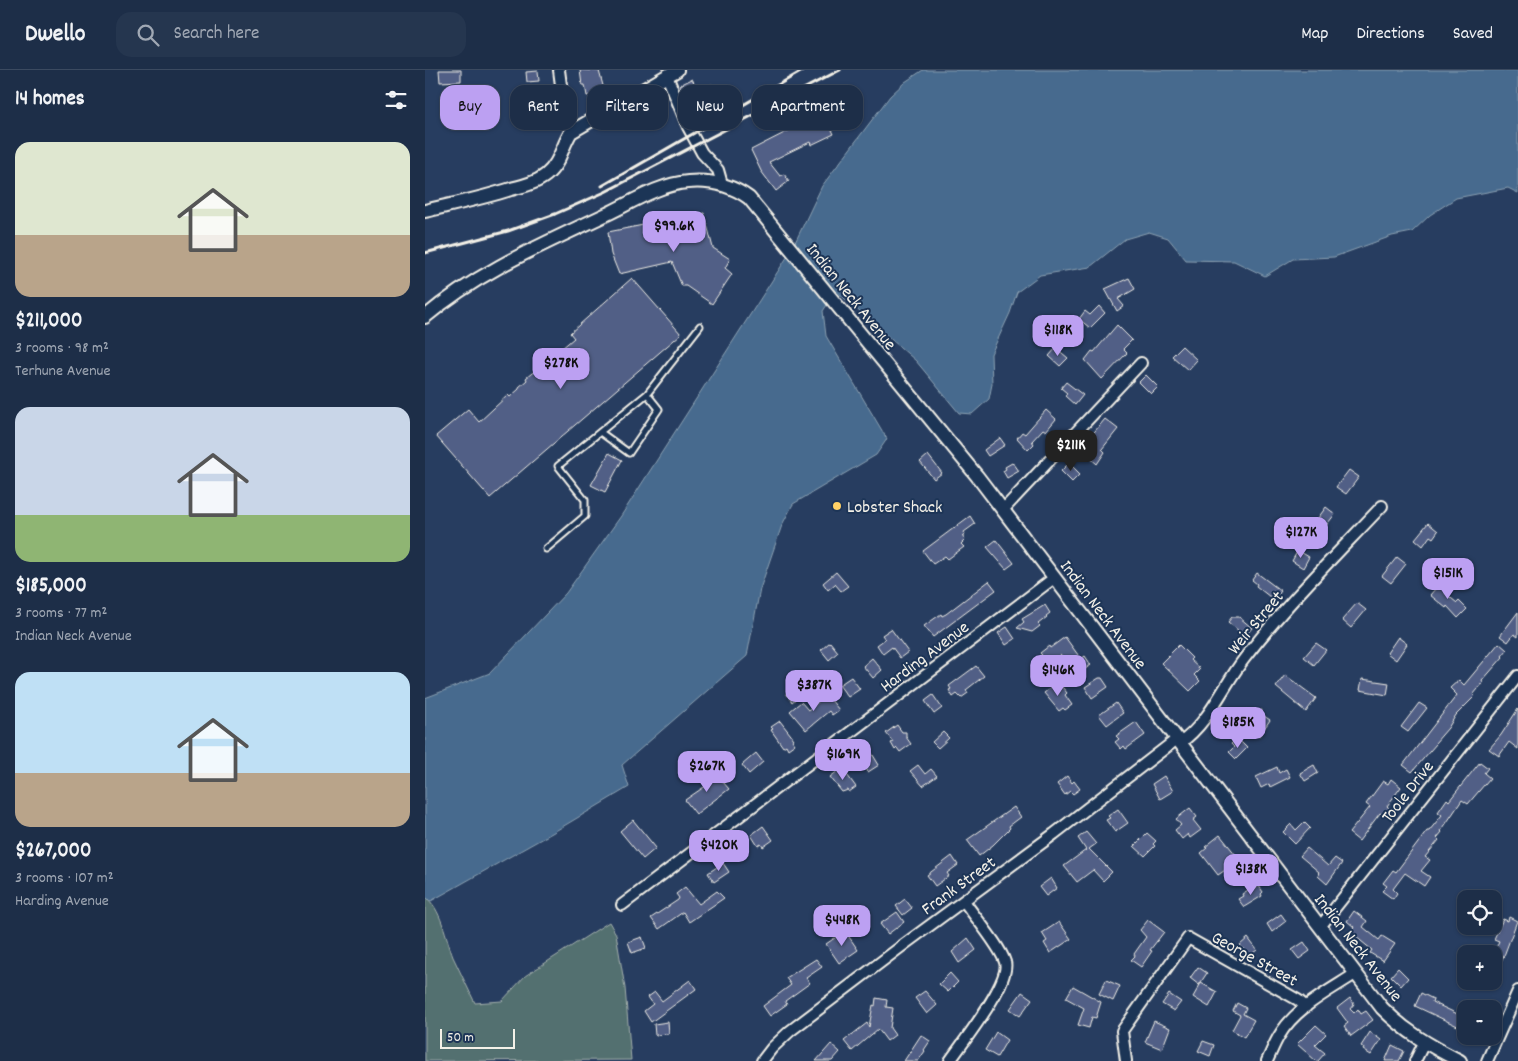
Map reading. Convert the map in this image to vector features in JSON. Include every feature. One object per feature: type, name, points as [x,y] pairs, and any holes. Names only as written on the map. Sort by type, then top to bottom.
[{"type":"street","points":[[559,70],[565,115],[571,132]]},
{"type":"street","points":[[425,211],[492,195],[538,180],[553,167],[571,132],[672,73],[688,127],[703,153],[718,170],[722,184]]},
{"type":"street","name":"Indian Neck Avenue","points":[[425,317],[456,292],[483,275],[520,255],[660,189],[687,182],[711,182],[722,184],[749,198],[977,476],[1355,974],[1388,1014],[1409,1032],[1460,1061]]},
{"type":"street","points":[[1003,510],[1141,363]]},
{"type":"street","name":"Weir Street","points":[[1179,741],[1195,730],[1233,674],[1272,625],[1382,506]]},
{"type":"street","name":"Harding Avenue","points":[[622,905],[1054,578]]},
{"type":"street","name":"Toole Drive","points":[[1320,927],[1518,676]]},
{"type":"street","name":"Frank Street","points":[[762,1061],[772,1048],[790,1031],[1179,741]]},
{"type":"street","points":[[950,1061],[994,997],[1005,970],[1005,963],[1000,951],[964,901]]},
{"type":"street","name":"George Street","points":[[1127,1061],[1122,1031],[1188,938],[1298,1000],[1305,1007]]},
{"type":"street","points":[[1267,1061],[1279,1035],[1305,1007],[1355,974]]},
{"type":"street","points":[[1487,1061],[1518,991]]},
{"type":"street","points":[[1415,1061],[1424,1042]]},
{"type":"lane","points":[[546,549],[585,516],[585,500],[558,466],[647,394],[700,326]]},
{"type":"lane","points":[[600,432],[629,453],[659,409],[647,394]]},
{"type":"green space","points":[[425,897],[431,902],[439,916],[453,957],[475,1003],[502,1001],[525,976],[609,922],[616,934],[625,988],[631,1060],[425,1061]]},
{"type":"water","points":[[923,70],[1518,70],[1518,193],[1508,188],[1456,198],[1430,215],[1412,232],[1392,236],[1334,257],[1293,259],[1265,276],[1234,261],[1186,260],[1168,238],[1149,232],[1125,239],[1090,267],[1040,275],[1017,292],[1010,313],[991,354],[992,384],[989,399],[972,414],[959,413],[916,361],[836,291],[823,311],[826,336],[887,439],[876,455],[793,504],[782,525],[760,589],[747,656],[622,765],[629,787],[431,901],[425,897],[425,698],[490,673],[566,593],[621,516],[791,251],[822,186],[890,96],[905,82]]},
{"type":"building","points":[[439,70],[461,70],[461,81],[440,82]]},
{"type":"building","points":[[580,70],[599,71],[603,85],[587,85],[587,96],[585,85],[582,85]]},
{"type":"building","points":[[538,71],[539,81],[527,82],[526,72]]},
{"type":"building","points":[[692,79],[696,85],[680,85]]},
{"type":"building","points":[[790,130],[832,130],[834,134],[811,145],[810,142],[769,162],[780,176],[784,174],[789,181],[776,191],[761,171],[751,150]]},
{"type":"building","points":[[704,213],[713,248],[730,259],[725,268],[732,274],[712,304],[686,286],[682,286],[672,262],[619,274],[611,254],[608,232]]},
{"type":"building","points":[[632,278],[681,334],[490,498],[436,436],[468,409],[479,422],[508,395],[510,397],[519,389],[527,380],[526,378],[537,369],[547,362],[563,362],[555,354],[574,338],[570,333]]},
{"type":"building","points":[[1129,278],[1135,289],[1118,299],[1124,306],[1117,311],[1105,289]]},
{"type":"building","points":[[1099,306],[1105,313],[1090,328],[1079,319],[1085,311],[1090,315]]},
{"type":"building","points":[[1117,325],[1132,340],[1123,349],[1127,353],[1102,379],[1085,360]]},
{"type":"building","points":[[1182,346],[1197,360],[1188,370],[1172,356]]},
{"type":"building","points":[[1056,348],[1068,358],[1060,366],[1049,356]]},
{"type":"building","points":[[1146,375],[1158,387],[1151,394],[1139,382]]},
{"type":"building","points":[[1066,382],[1083,395],[1075,405],[1065,396],[1067,393],[1061,388]]},
{"type":"building","points":[[1046,410],[1056,419],[1046,431],[1043,429],[1032,441],[1034,444],[1028,450],[1017,438],[1022,432],[1025,434]]},
{"type":"building","points":[[1105,419],[1118,429],[1102,449],[1105,452],[1097,464],[1080,449]]},
{"type":"building","points":[[1000,438],[1005,445],[988,456],[984,450]]},
{"type":"building","points":[[609,453],[622,460],[605,492],[591,485]]},
{"type":"building","points":[[928,455],[942,473],[934,479],[920,462]]},
{"type":"building","points":[[1012,463],[1019,471],[1007,478],[1003,471],[1006,469],[1005,467]]},
{"type":"building","points":[[1069,463],[1080,474],[1072,482],[1061,471]]},
{"type":"building","points":[[1349,470],[1359,477],[1346,494],[1336,487]]},
{"type":"building","points":[[1326,507],[1335,514],[1321,532],[1313,525]]},
{"type":"building","points":[[970,516],[975,524],[964,532],[965,534],[962,536],[965,540],[961,544],[964,547],[948,559],[945,556],[933,564],[923,551]]},
{"type":"building","points":[[1428,523],[1438,531],[1433,538],[1430,536],[1423,546],[1415,539]]},
{"type":"building","points":[[996,540],[1014,563],[1006,569],[987,547]]},
{"type":"building","points":[[1299,551],[1309,557],[1303,568],[1292,561]]},
{"type":"building","points":[[1397,557],[1406,564],[1391,583],[1382,576]]},
{"type":"building","points":[[836,572],[848,586],[841,591],[835,584],[828,590],[823,583]]},
{"type":"building","points":[[1257,573],[1281,591],[1275,599],[1256,586],[1257,584],[1252,580]]},
{"type":"building","points":[[989,581],[996,590],[933,637],[924,626],[941,614],[942,616],[946,614]]},
{"type":"building","points":[[1441,582],[1449,588],[1445,593],[1457,603],[1459,601],[1467,609],[1458,618],[1447,606],[1446,608],[1430,595]]},
{"type":"building","points":[[1357,603],[1366,610],[1351,628],[1342,620]]},
{"type":"building","points":[[1045,605],[1050,613],[1038,624],[1040,626],[1032,632],[1017,628],[1024,622],[1022,619]]},
{"type":"building","points":[[1518,612],[1518,637],[1514,634],[1508,642],[1500,636]]},
{"type":"building","points":[[1232,617],[1239,617],[1252,628],[1245,636],[1228,622]]},
{"type":"building","points":[[1007,627],[1015,639],[1006,645],[998,633]]},
{"type":"building","points":[[891,629],[908,652],[900,658],[892,647],[883,654],[877,645],[885,639],[882,635]]},
{"type":"building","points":[[1065,637],[1081,659],[1085,656],[1091,665],[1075,676],[1061,655],[1046,663],[1040,656],[1042,655],[1040,653],[1049,646],[1050,648]]},
{"type":"building","points":[[1398,637],[1407,644],[1396,660],[1387,653]]},
{"type":"building","points":[[830,642],[838,652],[829,660],[821,650]]},
{"type":"building","points":[[1316,643],[1326,650],[1314,665],[1304,657]]},
{"type":"building","points":[[1499,643],[1507,650],[1503,657],[1482,681],[1483,683],[1473,695],[1475,696],[1456,715],[1436,744],[1412,772],[1403,765],[1457,695],[1450,688],[1459,680],[1464,685]]},
{"type":"building","points":[[1179,645],[1192,658],[1190,660],[1200,669],[1194,675],[1200,681],[1190,691],[1161,663]]},
{"type":"building","points":[[872,658],[882,670],[873,678],[863,666]]},
{"type":"building","points":[[976,666],[984,676],[966,690],[968,693],[961,698],[957,694],[953,697],[949,686]]},
{"type":"building","points":[[1285,675],[1316,698],[1306,712],[1276,687]]},
{"type":"building","points":[[851,677],[860,689],[848,697],[839,685]]},
{"type":"building","points":[[1102,678],[1108,687],[1092,698],[1085,687]]},
{"type":"building","points":[[1362,679],[1389,683],[1387,695],[1360,690]]},
{"type":"building","points":[[1058,682],[1067,693],[1065,695],[1072,705],[1065,710],[1063,708],[1059,711],[1044,693]]},
{"type":"building","points":[[796,685],[802,694],[792,702],[786,693]]},
{"type":"building","points":[[827,695],[839,710],[832,715],[829,711],[806,730],[790,711],[801,702],[808,710]]},
{"type":"building","points":[[933,695],[942,708],[934,714],[925,701]]},
{"type":"building","points":[[1116,703],[1123,713],[1107,725],[1099,715]]},
{"type":"building","points":[[1419,703],[1427,708],[1408,732],[1401,727]]},
{"type":"building","points":[[1247,709],[1251,712],[1262,710],[1261,714],[1270,720],[1259,736],[1244,725],[1247,720],[1242,716]]},
{"type":"building","points":[[1518,709],[1518,749],[1509,742],[1499,756],[1489,749]]},
{"type":"building","points":[[780,721],[794,739],[792,740],[795,744],[788,749],[786,745],[783,747],[771,730],[773,729],[771,727]]},
{"type":"building","points":[[1136,722],[1145,735],[1126,749],[1124,746],[1121,749],[1115,742],[1119,739],[1116,736]]},
{"type":"building","points":[[897,725],[902,732],[906,732],[906,737],[911,744],[900,752],[897,748],[895,750],[891,743],[893,742],[886,733]]},
{"type":"building","points":[[943,732],[949,738],[938,748],[932,742]]},
{"type":"building","points":[[1237,738],[1247,748],[1236,759],[1229,752],[1234,747],[1231,744]]},
{"type":"building","points":[[868,747],[879,765],[868,772],[857,754]]},
{"type":"building","points":[[756,753],[763,762],[749,774],[742,765]]},
{"type":"building","points":[[1480,762],[1488,768],[1484,773],[1490,778],[1468,804],[1462,800],[1441,831],[1437,838],[1439,840],[1425,857],[1430,860],[1421,871],[1430,877],[1424,886],[1405,873],[1393,889],[1397,893],[1393,899],[1382,891],[1387,886],[1383,883],[1393,870],[1396,872],[1427,831],[1442,815],[1438,812],[1447,799],[1449,801]]},
{"type":"building","points":[[918,765],[925,774],[931,769],[937,776],[923,786],[910,771]]},
{"type":"building","points":[[1314,765],[1318,773],[1305,781],[1300,773]]},
{"type":"building","points":[[1277,767],[1279,773],[1286,769],[1290,777],[1270,787],[1269,784],[1261,788],[1256,777]]},
{"type":"building","points":[[842,768],[856,787],[849,792],[848,790],[842,792],[830,777]]},
{"type":"building","points":[[712,769],[729,789],[696,814],[685,800],[707,785],[705,783],[709,779],[705,774]]},
{"type":"building","points":[[1067,776],[1080,789],[1073,794],[1070,791],[1065,795],[1057,784]]},
{"type":"building","points":[[1164,776],[1173,791],[1160,799],[1152,784]]},
{"type":"building","points":[[1391,779],[1401,787],[1387,806],[1390,809],[1385,816],[1380,813],[1359,841],[1349,833],[1370,807],[1366,804],[1383,781],[1388,784]]},
{"type":"building","points":[[1014,807],[1021,817],[1009,826],[1010,828],[993,845],[979,856],[967,840]]},
{"type":"building","points":[[1190,808],[1197,817],[1193,820],[1201,830],[1190,838],[1188,834],[1182,839],[1175,830],[1181,825],[1176,819]]},
{"type":"building","points":[[1118,809],[1128,823],[1115,832],[1106,820],[1110,818],[1108,816]]},
{"type":"building","points":[[633,820],[656,848],[643,859],[620,831]]},
{"type":"building","points":[[1304,822],[1310,828],[1295,844],[1283,832],[1291,824],[1296,830]]},
{"type":"building","points":[[763,826],[773,840],[763,847],[761,844],[758,846],[751,835]]},
{"type":"building","points":[[1086,832],[1096,844],[1089,849],[1112,872],[1103,881],[1093,870],[1077,882],[1064,866],[1086,850],[1078,838]]},
{"type":"building","points":[[1147,833],[1156,841],[1153,844],[1155,846],[1145,856],[1134,846]]},
{"type":"building","points":[[1220,835],[1240,860],[1218,875],[1201,853],[1207,848],[1205,847]]},
{"type":"building","points":[[1307,848],[1328,866],[1335,858],[1342,863],[1327,884],[1318,876],[1319,872],[1300,856]]},
{"type":"building","points":[[952,856],[958,865],[947,873],[949,876],[935,886],[927,875]]},
{"type":"building","points":[[723,863],[729,872],[714,882],[708,873]]},
{"type":"building","points":[[1051,878],[1057,888],[1046,896],[1039,887]]},
{"type":"building","points":[[1259,886],[1263,892],[1262,896],[1244,907],[1238,899],[1248,890],[1250,891]]},
{"type":"building","points":[[685,887],[699,904],[717,891],[724,898],[689,922],[683,912],[659,929],[651,918],[678,900],[679,898],[676,894]]},
{"type":"building","points":[[905,899],[912,908],[903,915],[896,906]]},
{"type":"building","points":[[1354,911],[1367,921],[1363,927],[1379,940],[1382,936],[1395,944],[1383,961],[1370,953],[1372,950],[1350,932],[1354,927],[1347,921]]},
{"type":"building","points":[[897,912],[904,922],[888,934],[880,924]]},
{"type":"building","points":[[1281,914],[1286,921],[1272,932],[1267,924]]},
{"type":"building","points":[[1509,917],[1517,921],[1502,960],[1502,945],[1497,945],[1499,941],[1494,939],[1496,935],[1502,935],[1503,919],[1508,921]]},
{"type":"building","points":[[1148,920],[1164,932],[1150,950],[1152,951],[1141,967],[1131,960],[1146,937],[1140,930]]},
{"type":"building","points":[[1059,922],[1071,939],[1050,953],[1044,943],[1047,941],[1042,933]]},
{"type":"building","points":[[845,931],[858,950],[839,963],[826,944]]},
{"type":"building","points":[[642,937],[646,948],[632,953],[628,942]]},
{"type":"building","points":[[968,938],[976,950],[959,963],[952,952]]},
{"type":"building","points":[[1248,938],[1257,950],[1249,956],[1240,945]]},
{"type":"building","points":[[1304,942],[1310,951],[1299,959],[1292,950]]},
{"type":"building","points":[[816,959],[822,967],[806,978],[810,983],[785,1001],[787,1004],[770,1016],[763,1006],[791,985],[786,978]]},
{"type":"building","points":[[1198,967],[1207,973],[1199,985],[1190,978]]},
{"type":"building","points":[[1398,968],[1408,978],[1401,986],[1391,976]]},
{"type":"building","points":[[950,973],[958,982],[948,992],[939,984]]},
{"type":"building","points":[[690,980],[696,989],[651,1022],[644,1011],[653,1004],[648,997],[655,992],[662,1001]]},
{"type":"building","points":[[1106,980],[1120,986],[1113,1001],[1099,994]]},
{"type":"building","points":[[1201,983],[1217,992],[1209,1007],[1193,997]]},
{"type":"building","points":[[1073,986],[1101,1002],[1096,1018],[1092,1017],[1089,1028],[1078,1025],[1084,1008],[1066,998]]},
{"type":"building","points":[[925,991],[937,1005],[927,1014],[915,998]]},
{"type":"building","points":[[1022,992],[1032,999],[1020,1016],[1010,1009]]},
{"type":"building","points":[[1421,993],[1433,999],[1432,1002],[1457,1014],[1457,1026],[1415,1006]]},
{"type":"building","points":[[1169,994],[1181,1002],[1174,1011],[1162,1004]]},
{"type":"building","points":[[876,998],[887,1000],[886,1007],[893,1008],[890,1028],[895,1035],[887,1041],[878,1029],[852,1051],[844,1041],[867,1023],[869,1027]]},
{"type":"building","points":[[1350,998],[1354,1004],[1350,1009],[1354,1013],[1358,1009],[1361,1014],[1366,1011],[1373,1020],[1351,1036],[1344,1026],[1348,1023],[1337,1008]]},
{"type":"building","points":[[1237,1003],[1246,1008],[1243,1014],[1254,1020],[1244,1037],[1232,1030],[1240,1015],[1233,1011]]},
{"type":"building","points":[[1154,1021],[1170,1028],[1162,1049],[1145,1042]]},
{"type":"building","points":[[668,1022],[669,1034],[655,1035],[654,1024]]},
{"type":"building","points":[[1316,1025],[1326,1034],[1315,1045],[1325,1053],[1318,1061],[1297,1044]]},
{"type":"building","points":[[996,1032],[1007,1040],[997,1057],[985,1050]]},
{"type":"building","points":[[1370,1032],[1381,1040],[1371,1055],[1363,1050],[1364,1048],[1361,1046]]},
{"type":"building","points":[[921,1035],[930,1041],[925,1051],[918,1061],[904,1061]]},
{"type":"building","points":[[1203,1041],[1214,1045],[1210,1056],[1198,1051]]},
{"type":"building","points":[[831,1044],[840,1052],[832,1061],[816,1061]]},
{"type":"building","points":[[1392,1045],[1404,1051],[1399,1061],[1385,1061]]},
{"type":"railway","points":[[602,186],[804,70]]},
{"type":"railway","points":[[425,253],[508,231],[555,214],[605,192],[840,70]]},
{"type":"place","name":"Lobster Shack","points":[[837,506]]}]
